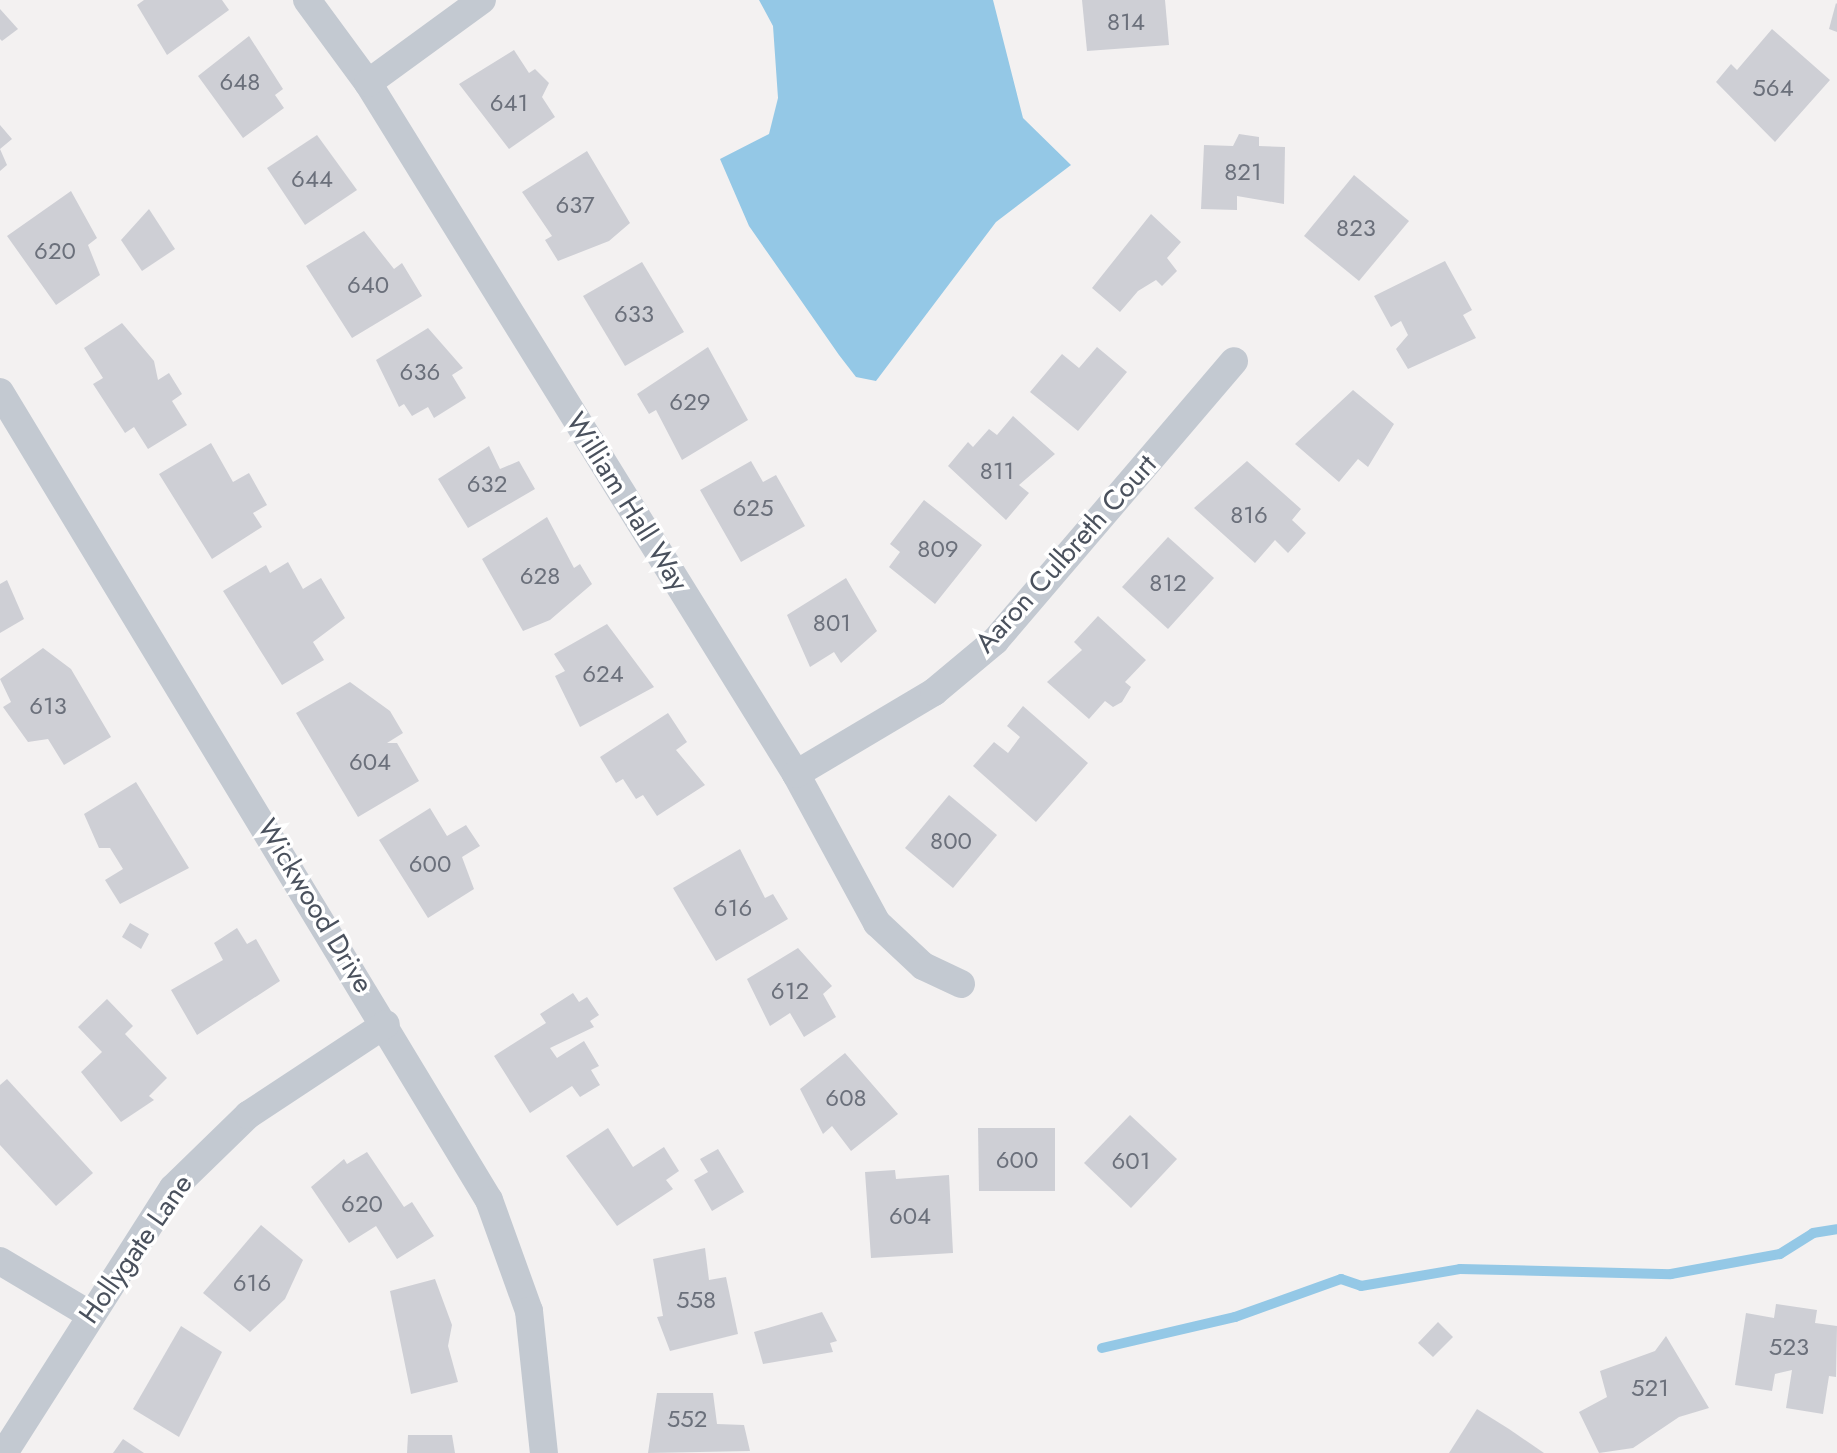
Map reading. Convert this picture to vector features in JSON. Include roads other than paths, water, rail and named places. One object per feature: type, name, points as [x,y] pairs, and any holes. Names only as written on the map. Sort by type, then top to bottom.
[{"type":"street","name":"William Hall Way","points":[[307,0],[368,83],[796,774],[877,923],[923,966],[961,984]]},
{"type":"street","points":[[368,83],[482,0]]},
{"type":"street","name":"Aaron Culbreth Court","points":[[796,774],[934,692],[995,641],[1234,361]]},
{"type":"street","name":"Wickwood Drive","points":[[0,392],[386,1024],[482,1188],[511,1253],[539,1370],[544,1453]]},
{"type":"street","name":"Hollygate Lane","points":[[4,1453],[89,1314],[173,1188],[248,1115],[386,1024]]},
{"type":"street","points":[[0,1261],[89,1314]]},
{"type":"water","points":[[759,0],[993,0],[1023,118],[1071,165],[996,222],[876,381],[856,377],[839,355],[749,226],[720,159],[769,134],[778,98],[773,26]]},
{"type":"waterway","points":[[1102,1348],[1235,1317],[1341,1279],[1361,1286],[1460,1269],[1671,1274],[1780,1254],[1813,1233],[1837,1229]]}]
